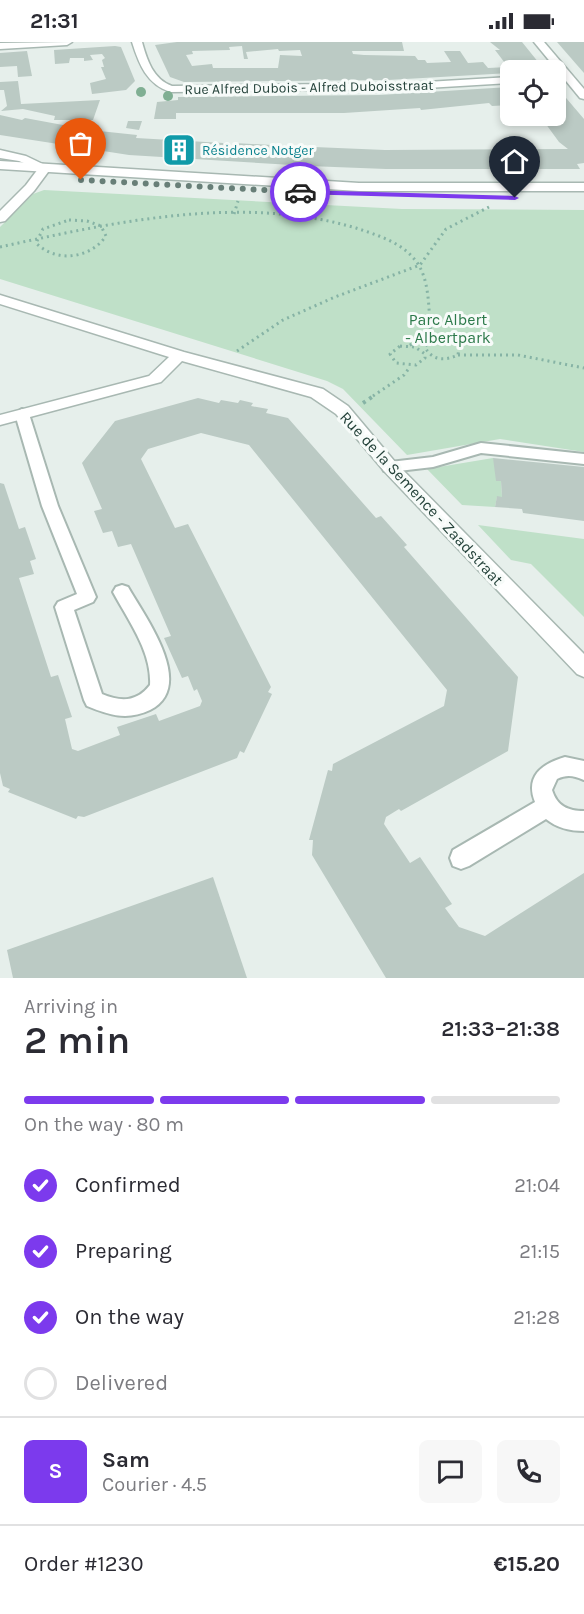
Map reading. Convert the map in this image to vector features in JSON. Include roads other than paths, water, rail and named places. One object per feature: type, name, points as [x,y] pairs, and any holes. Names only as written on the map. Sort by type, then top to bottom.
[{"type":"street","points":[[0,46],[66,42]]},
{"type":"street","name":"Rue Alfred Dubois - Alfred Duboisstraat","points":[[137,42],[154,82],[171,89],[410,86],[500,81]]},
{"type":"street","points":[[539,42],[584,96]]},
{"type":"street","points":[[0,154],[22,158],[42,172]]},
{"type":"street","points":[[0,165],[42,172],[259,185],[381,196],[584,198]]},
{"type":"street","points":[[0,175],[42,172]]},
{"type":"street","points":[[0,218],[42,172]]},
{"type":"street","points":[[259,185],[433,188],[584,187]]},
{"type":"street","name":"Rue de la Semence - Zaadstraat","points":[[0,299],[179,355],[317,393],[342,410],[390,467],[584,668]]},
{"type":"street","points":[[0,420],[155,379],[179,355]]},
{"type":"lane","points":[[22,414],[50,506],[87,597],[64,607],[94,700],[109,706],[132,710],[150,700],[160,685],[159,666],[122,591]]},
{"type":"lane","points":[[390,467],[433,462],[481,448],[584,459]]},
{"type":"lane","points":[[584,771],[566,766],[554,768],[544,776],[540,787],[543,800],[563,819],[584,821]]},
{"type":"lane","points":[[461,858],[548,806]]},
{"type":"place","name":"Résidence Notger","points":[[179,150]]},
{"type":"park label","name":"Parc Albert - Albertpark","points":[[448,328]]}]
